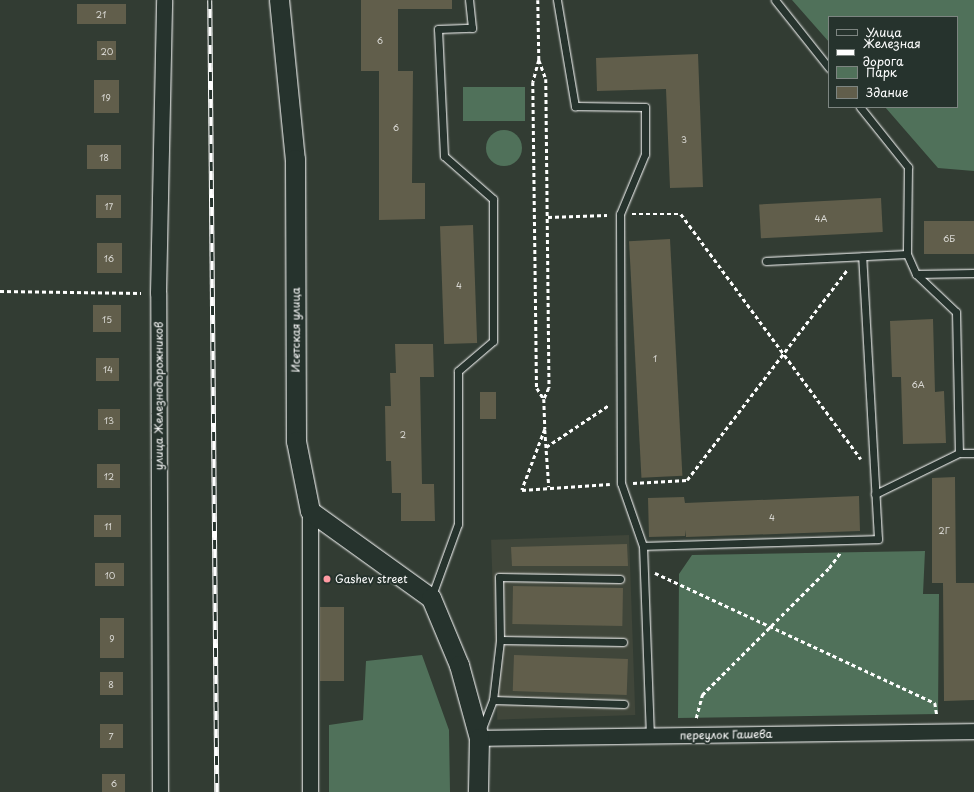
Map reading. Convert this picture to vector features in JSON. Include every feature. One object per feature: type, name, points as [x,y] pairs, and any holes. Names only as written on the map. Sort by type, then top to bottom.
[{"type":"street","name":"улица Железнодорожников","points":[[160,792],[158,293],[164,0]]},
{"type":"street","name":"Исетская улица","points":[[279,0],[295,159],[296,441],[310,511]]},
{"type":"street","points":[[310,511],[431,598],[459,664],[479,738],[478,792]]},
{"type":"street","points":[[310,511],[310,792]]},
{"type":"street","name":"переулок Гашева","points":[[479,738],[692,736],[940,730],[974,731]]},
{"type":"lane","points":[[431,598],[458,524],[458,371],[493,341],[493,199],[444,156],[438,30],[472,28],[469,0]]},
{"type":"lane","points":[[557,0],[575,106],[645,107],[645,154],[620,214],[621,483],[643,546],[650,736]]},
{"type":"lane","points":[[775,0],[828,67]]},
{"type":"lane","points":[[861,108],[908,167],[907,254],[916,274],[956,312],[959,453]]},
{"type":"lane","points":[[766,261],[907,254]]},
{"type":"lane","points":[[643,546],[878,539],[860,256]]},
{"type":"lane","points":[[916,274],[974,273]]},
{"type":"lane","points":[[875,494],[959,453],[974,453]]},
{"type":"lane","points":[[479,738],[493,700],[500,640],[499,577],[620,579]]},
{"type":"lane","points":[[500,640],[622,642]]},
{"type":"lane","points":[[493,700],[624,704]]},
{"type":"path","points":[[538,0],[539,60],[533,82],[537,388],[544,400]]},
{"type":"path","points":[[539,60],[546,79],[549,388],[544,400],[549,487]]},
{"type":"path","points":[[548,217],[620,214],[681,214],[874,477]]},
{"type":"path","points":[[545,429],[522,490],[549,487],[687,480],[860,256]]},
{"type":"path","points":[[0,291],[158,293]]},
{"type":"path","points":[[546,447],[621,397]]},
{"type":"path","points":[[692,736],[702,695],[829,568],[849,541]]},
{"type":"path","points":[[643,568],[935,703],[940,730]]},
{"type":"shaded area","points":[[629,535],[635,715],[497,720],[491,540]]},
{"type":"green space","points":[[792,0],[974,0],[974,171],[938,168],[886,108],[958,108],[958,16],[828,16],[828,41]]},
{"type":"green space","points":[[463,87],[525,87],[525,121],[463,121]]},
{"type":"green space","points":[[507,130],[517,135],[521,141],[521,155],[517,161],[511,165],[501,166],[491,161],[487,155],[486,145],[491,135],[497,131]]},
{"type":"green space","points":[[925,551],[923,594],[939,594],[938,714],[678,718],[679,574],[692,555]]},
{"type":"green space","points":[[422,655],[449,730],[450,792],[329,792],[329,725],[363,720],[366,661]]},
{"type":"building","points":[[361,0],[452,0],[452,9],[398,9],[398,71],[413,71],[412,183],[425,183],[425,219],[379,220],[379,71],[361,71]]},
{"type":"building","points":[[77,4],[126,4],[126,24],[77,24]]},
{"type":"building","points":[[97,41],[116,41],[116,60],[97,60]]},
{"type":"building","points":[[698,54],[703,187],[670,188],[666,89],[597,91],[596,58]]},
{"type":"building","points":[[94,80],[119,80],[119,113],[94,113]]},
{"type":"building","points":[[87,145],[121,145],[121,169],[87,169]]},
{"type":"building","points":[[96,195],[121,195],[121,218],[96,218]]},
{"type":"building","points":[[881,198],[883,232],[761,238],[759,204]]},
{"type":"building","points":[[924,221],[974,221],[974,254],[924,254]]},
{"type":"building","points":[[473,225],[477,343],[444,344],[440,226]]},
{"type":"building","points":[[670,239],[682,476],[641,478],[629,241]]},
{"type":"building","points":[[97,243],[122,243],[122,273],[97,273]]},
{"type":"building","points":[[93,305],[121,305],[121,332],[93,332]]},
{"type":"building","points":[[933,319],[935,392],[944,391],[946,443],[903,444],[901,377],[892,377],[890,321]]},
{"type":"building","points":[[395,344],[433,344],[434,377],[420,377],[422,484],[434,484],[435,521],[401,521],[401,493],[392,493],[391,461],[386,461],[385,406],[391,406],[390,373],[396,373]]},
{"type":"building","points":[[96,358],[119,358],[119,381],[96,381]]},
{"type":"building","points":[[480,392],[496,392],[496,419],[480,419]]},
{"type":"building","points":[[98,409],[120,409],[120,430],[98,430]]},
{"type":"building","points":[[97,464],[120,464],[120,488],[97,488]]},
{"type":"building","points":[[955,477],[956,583],[974,583],[974,700],[944,701],[943,583],[932,583],[932,478]]},
{"type":"building","points":[[859,496],[860,531],[686,537],[685,530],[685,536],[649,537],[648,498],[684,497],[685,503]]},
{"type":"building","points":[[94,515],[121,515],[121,537],[94,537]]},
{"type":"building","points":[[627,544],[628,566],[512,566],[511,547]]},
{"type":"building","points":[[95,563],[124,563],[124,586],[95,586]]},
{"type":"building","points":[[513,586],[623,588],[622,626],[512,624]]},
{"type":"building","points":[[320,607],[344,607],[344,681],[320,681]]},
{"type":"building","points":[[100,618],[124,618],[124,658],[100,658]]},
{"type":"building","points":[[514,655],[628,659],[627,695],[513,691]]},
{"type":"building","points":[[100,672],[123,672],[123,695],[100,695]]},
{"type":"building","points":[[100,724],[123,724],[123,748],[100,748]]},
{"type":"building","points":[[102,774],[125,774],[125,792],[102,792]]},
{"type":"railway","points":[[210,0],[217,792]]},
{"type":"place","name":"Gashev street","points":[[327,579]]}]
